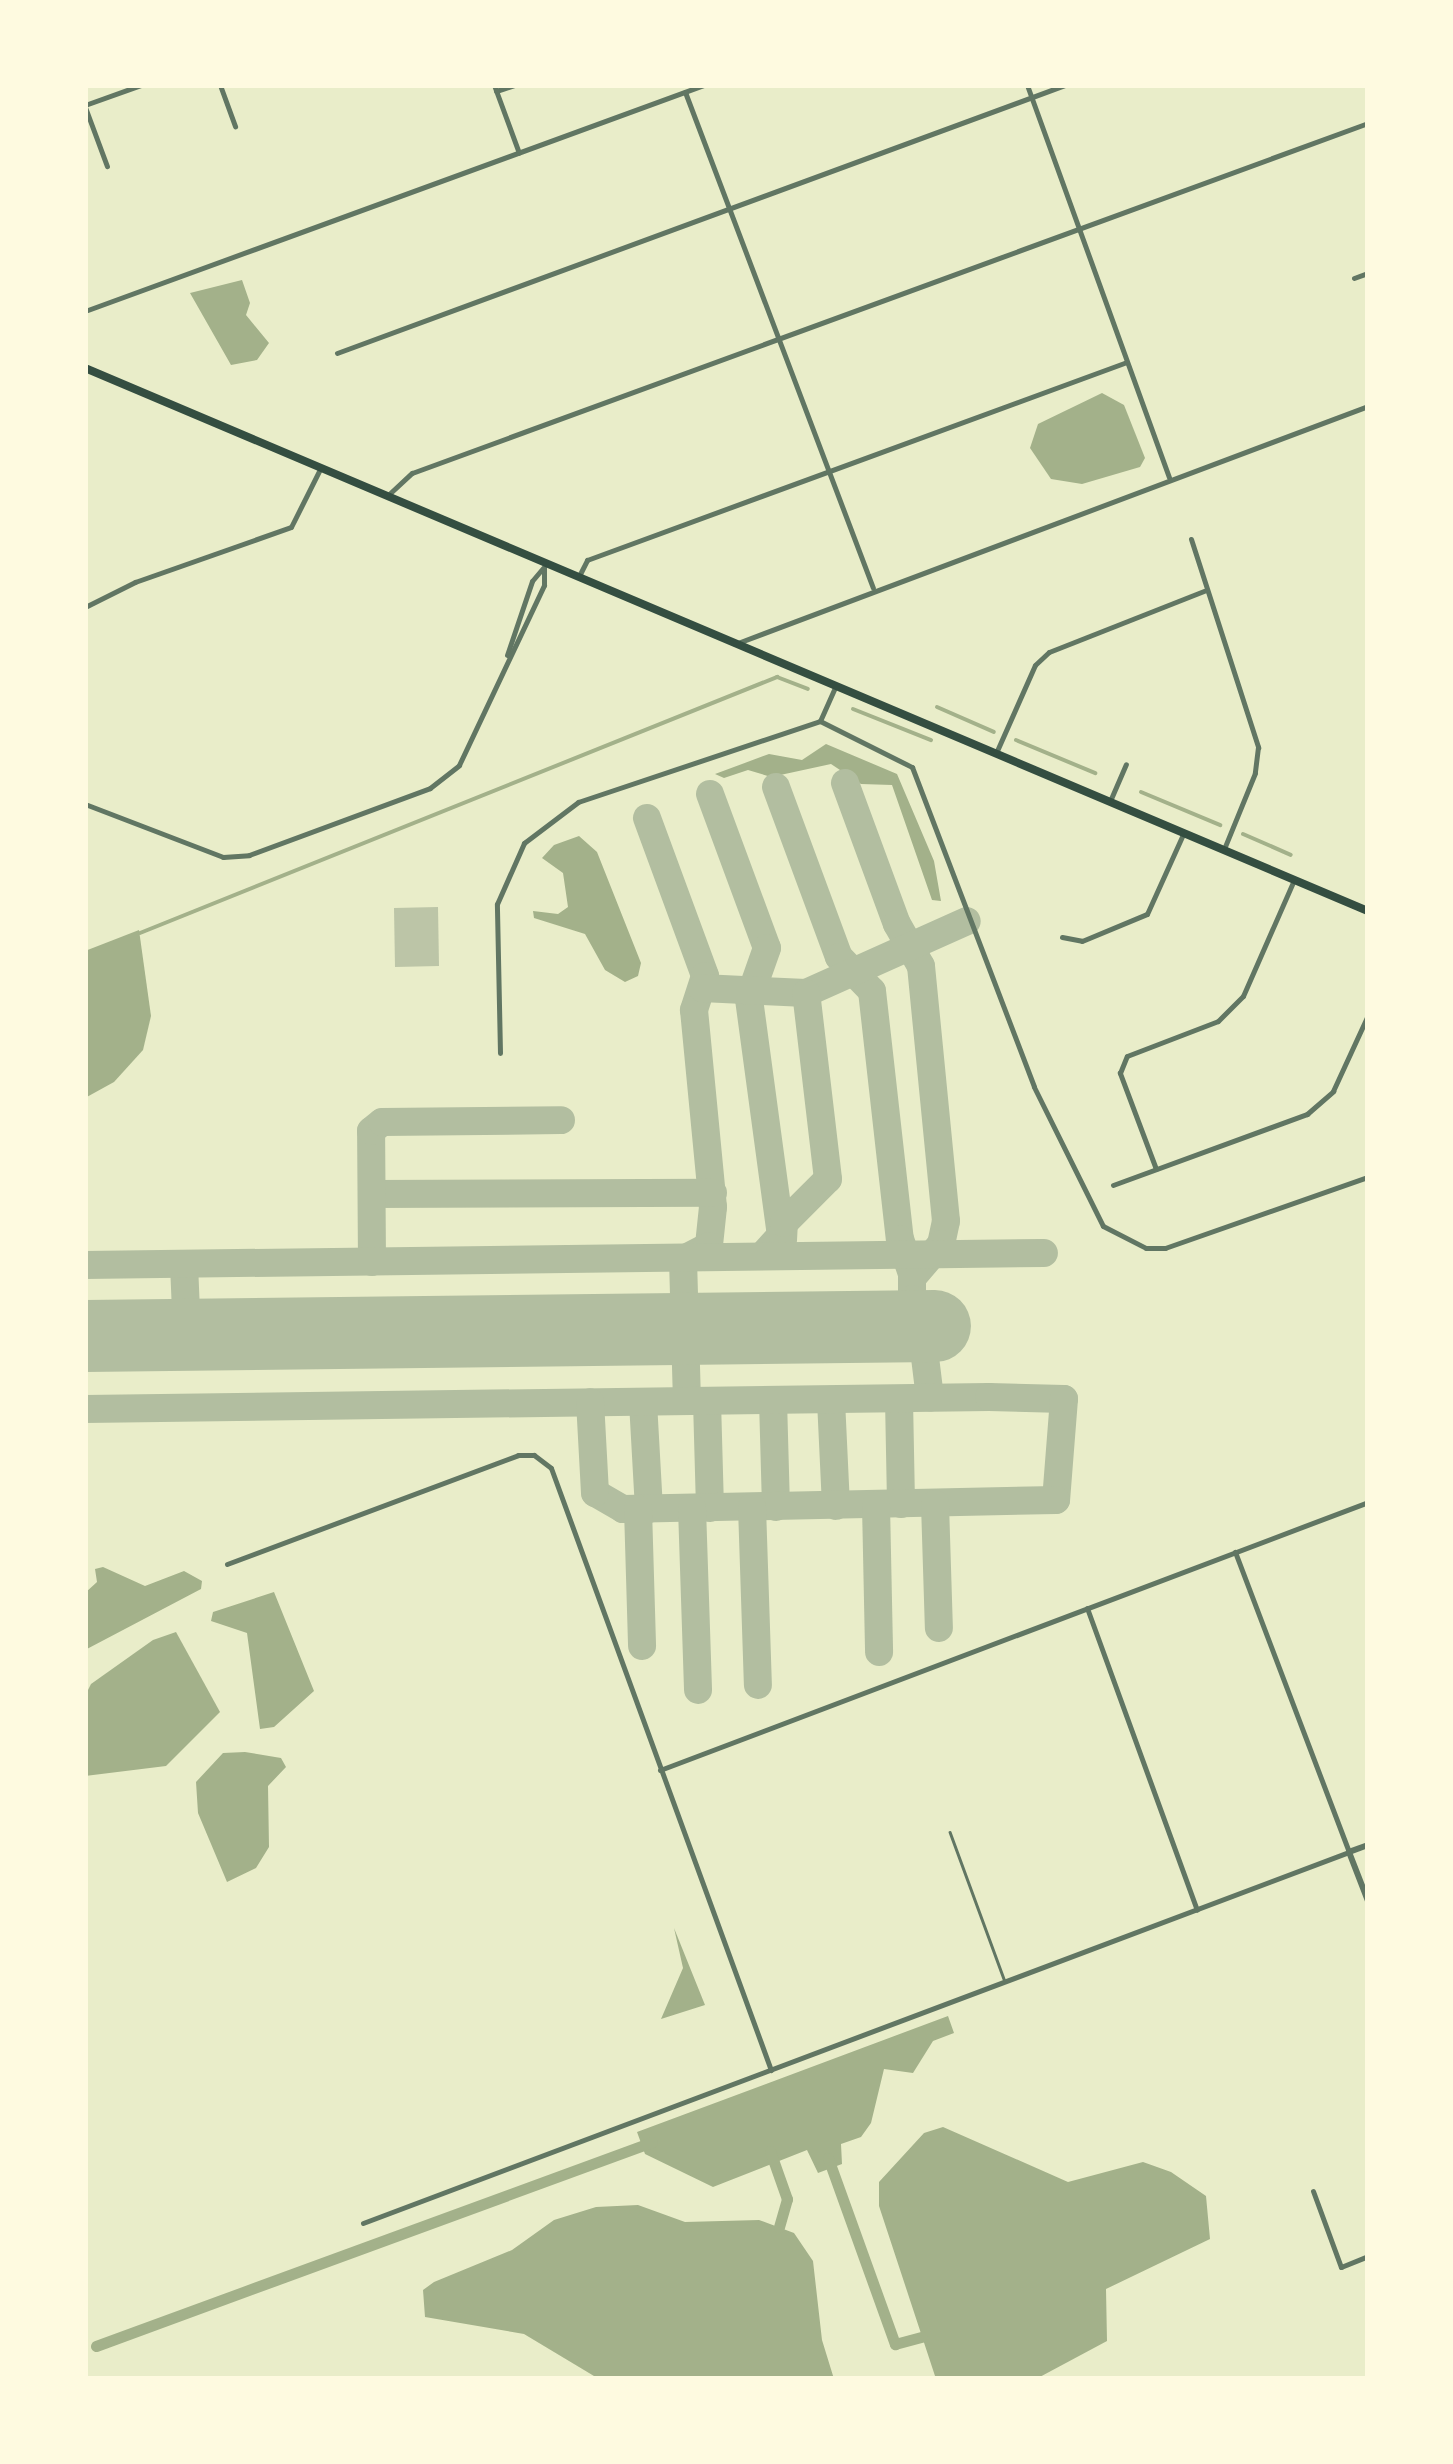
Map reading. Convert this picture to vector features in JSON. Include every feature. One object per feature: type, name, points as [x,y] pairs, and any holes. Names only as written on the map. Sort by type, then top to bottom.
[{"type":"main road","points":[[85,368],[544,566],[1368,911]]},
{"type":"street","points":[[107,166],[85,106],[141,85]]},
{"type":"street","points":[[220,85],[236,126]]},
{"type":"street","points":[[514,85],[495,88],[519,153]]},
{"type":"street","points":[[85,311],[704,85]]},
{"type":"street","points":[[1027,85],[1169,478]]},
{"type":"street","points":[[337,353],[1065,85]]},
{"type":"street","points":[[685,92],[873,588]]},
{"type":"street","points":[[386,498],[412,473],[1368,123]]},
{"type":"street","points":[[1354,278],[1368,273]]},
{"type":"street","points":[[578,578],[588,560],[1126,362]]},
{"type":"street","points":[[734,644],[873,588],[1368,406]]},
{"type":"street","points":[[85,607],[135,582],[290,528],[320,469]]},
{"type":"street","points":[[1191,539],[1204,591],[1258,746],[1255,773],[1224,849]]},
{"type":"street","points":[[507,658],[532,581],[544,566]]},
{"type":"street","points":[[85,804],[223,856],[249,855],[430,788],[460,765],[544,585],[544,566]]},
{"type":"street","points":[[996,753],[1035,666],[1049,652],[1204,591]]},
{"type":"street","points":[[820,721],[834,687]]},
{"type":"street","points":[[500,1053],[497,904],[524,843],[578,802],[820,721],[912,768],[1034,1088],[1103,1226],[1146,1248],[1165,1248],[1368,1177]]},
{"type":"street","points":[[1110,801],[1126,764]]},
{"type":"street","points":[[1062,936],[1082,942],[1147,914],[1184,832]]},
{"type":"street","points":[[1156,1169],[1120,1073],[1126,1056],[1218,1022],[1243,996],[1294,880]]},
{"type":"street","points":[[1113,1185],[1306,1114],[1333,1091],[1368,1016]]},
{"type":"street","points":[[227,1564],[534,1454],[551,1468],[771,2070]]},
{"type":"street","points":[[660,1770],[1086,1606],[1367,1504]]},
{"type":"street","points":[[1234,1552],[1368,1901]]},
{"type":"street","points":[[1086,1606],[1197,1910]]},
{"type":"street","points":[[363,2222],[1368,1845]]},
{"type":"street","points":[[1313,2191],[1341,2267],[1368,2256]]},
{"type":"lane","points":[[950,1832],[1004,1981]]},
{"type":"shaded area","points":[[242,280],[250,303],[246,315],[269,343],[257,360],[231,365],[190,293]]},
{"type":"shaded area","points":[[1102,393],[1124,405],[1145,458],[1140,467],[1082,484],[1051,479],[1030,448],[1038,424]]},
{"type":"shaded area","points":[[826,744],[897,774],[934,861],[941,901],[932,900],[892,785],[861,784],[831,764],[771,777],[748,770],[724,778],[715,774],[769,754],[802,760]]},
{"type":"shaded area","points":[[579,836],[597,852],[641,963],[638,976],[625,982],[605,970],[585,934],[534,918],[533,911],[558,914],[568,907],[563,873],[542,858],[554,845]]},
{"type":"shaded area","points":[[139,930],[151,1016],[143,1050],[114,1082],[85,1098],[85,951]]},
{"type":"shaded area","points":[[103,1567],[145,1586],[184,1571],[202,1581],[201,1589],[85,1650],[85,1593],[97,1582],[95,1569]]},
{"type":"shaded area","points":[[274,1592],[314,1691],[274,1727],[260,1729],[247,1633],[211,1621],[213,1612]]},
{"type":"shaded area","points":[[176,1632],[220,1712],[166,1766],[85,1776],[85,1696],[91,1684],[153,1640]]},
{"type":"shaded area","points":[[223,1753],[281,1758],[286,1767],[268,1786],[269,1847],[256,1868],[227,1882],[198,1813],[196,1782]]},
{"type":"shaded area","points":[[674,1928],[705,2005],[661,2019],[683,1968]]},
{"type":"shaded area","points":[[948,2016],[954,2033],[933,2041],[913,2073],[884,2069],[871,2123],[861,2137],[841,2144],[842,2164],[818,2173],[807,2150],[713,2187],[645,2154],[637,2132]]},
{"type":"shaded area","points":[[943,2127],[1068,2182],[1143,2162],[1171,2172],[1206,2196],[1210,2239],[1106,2289],[1107,2341],[1036,2379],[936,2379],[879,2206],[879,2182],[924,2133]]},
{"type":"shaded area","points":[[638,2205],[685,2222],[759,2220],[794,2233],[813,2261],[822,2340],[834,2379],[599,2379],[524,2334],[425,2317],[423,2290],[434,2282],[512,2250],[554,2220],[596,2207]]},
{"type":"building","points":[[438,907],[439,966],[395,967],[394,908]]},
{"type":"waterway","points":[[140,933],[777,677],[808,689]]},
{"type":"waterway","points":[[937,707],[994,732]]},
{"type":"waterway","points":[[853,709],[931,740]]},
{"type":"waterway","points":[[1016,740],[1095,773]]},
{"type":"waterway","points":[[1141,792],[1220,825]]},
{"type":"waterway","points":[[1243,834],[1291,855]]},
{"type":"waterway","points":[[96,2346],[652,2142]]},
{"type":"waterway","points":[[770,2151],[787,2199],[779,2227]]},
{"type":"waterway","points":[[828,2158],[895,2344],[922,2337]]},
{"type":"taxiway","points":[[845,783],[897,924],[921,966],[946,1221],[941,1244],[913,1277]]},
{"type":"taxiway","points":[[776,787],[839,957],[872,991],[900,1239],[911,1271]]},
{"type":"taxiway","points":[[710,794],[767,948],[749,999],[781,1235],[762,1256]]},
{"type":"taxiway","points":[[647,818],[705,976],[694,1010],[713,1207],[709,1246],[683,1259],[687,1401]]},
{"type":"taxiway","points":[[702,988],[806,993],[967,921]]},
{"type":"taxiway","points":[[783,1240],[784,1223],[828,1179],[806,993]]},
{"type":"taxiway","points":[[372,1262],[371,1131],[382,1122],[561,1120]]},
{"type":"taxiway","points":[[372,1194],[713,1193]]},
{"type":"taxiway","points":[[85,1265],[1044,1253]]},
{"type":"taxiway","points":[[912,1261],[912,1299],[891,1326],[913,1331],[923,1341],[930,1398]]},
{"type":"taxiway","points":[[184,1264],[187,1335]]},
{"type":"taxiway","points":[[85,1409],[989,1397],[1064,1399],[1056,1500],[623,1509],[595,1493],[590,1402]]},
{"type":"taxiway","points":[[899,1399],[901,1504]]},
{"type":"taxiway","points":[[773,1400],[776,1507]]},
{"type":"taxiway","points":[[831,1400],[836,1506]]},
{"type":"taxiway","points":[[707,1401],[710,1508]]},
{"type":"taxiway","points":[[643,1402],[649,1509]]},
{"type":"taxiway","points":[[935,1504],[939,1628]]},
{"type":"taxiway","points":[[876,1505],[879,1652]]},
{"type":"taxiway","points":[[752,1507],[758,1685]]},
{"type":"taxiway","points":[[692,1508],[698,1690]]},
{"type":"taxiway","points":[[638,1509],[642,1646]]},
{"type":"runway","points":[[85,1336],[935,1326]]}]
